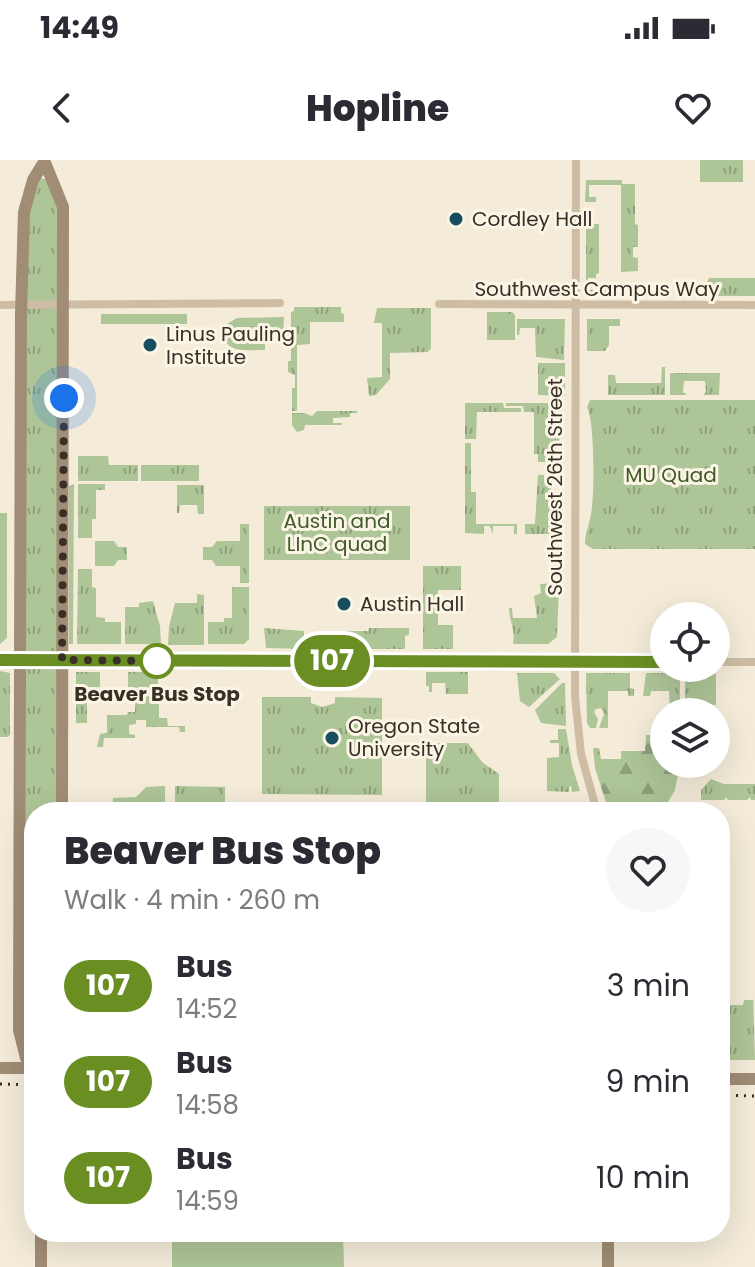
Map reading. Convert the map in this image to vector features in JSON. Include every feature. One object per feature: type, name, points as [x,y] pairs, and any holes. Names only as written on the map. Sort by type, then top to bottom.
[{"type":"street","name":"Southwest 26th Street","points":[[576,160],[574,661],[578,740],[594,802]]},
{"type":"street","points":[[44,161],[63,207],[62,802]]},
{"type":"street","points":[[24,1050],[19,1030],[24,212],[33,180],[44,161]]},
{"type":"street","points":[[0,305],[280,303]]},
{"type":"street","name":"Southwest Campus Way","points":[[439,304],[755,305]]},
{"type":"street","points":[[0,660],[650,662]]},
{"type":"street","points":[[730,662],[755,662]]},
{"type":"street","points":[[0,1068],[24,1067]]},
{"type":"street","points":[[730,1079],[755,1079]]},
{"type":"street","points":[[41,1242],[41,1267]]},
{"type":"street","points":[[608,1242],[608,1267]]},
{"type":"green space","points":[[700,160],[743,160],[743,182],[700,182]]},
{"type":"green space","points":[[40,178],[49,180],[59,206],[59,802],[25,802],[26,215]]},
{"type":"green space","points":[[586,180],[622,180],[622,184],[635,184],[638,247],[633,247],[633,257],[638,258],[638,271],[621,272],[621,185],[589,185],[589,197],[596,197],[596,202],[585,202]]},
{"type":"green space","points":[[586,224],[599,224],[599,273],[596,278],[588,278],[588,290],[607,290],[607,295],[586,295]]},
{"type":"green space","points":[[709,278],[755,278],[755,296],[702,296],[702,284],[706,284]]},
{"type":"green space","points":[[294,307],[341,307],[344,314],[344,322],[310,322],[310,344],[297,345],[297,411],[292,411],[295,375],[288,372],[288,361],[291,361],[291,312]]},
{"type":"green space","points":[[377,308],[431,308],[431,348],[428,352],[390,353],[390,379],[376,395],[369,396],[367,378],[382,377],[382,323],[374,323]]},
{"type":"green space","points":[[487,312],[512,312],[515,315],[515,340],[487,340]]},
{"type":"green space","points":[[101,314],[187,314],[187,324],[101,324]]},
{"type":"green space","points":[[284,317],[283,339],[265,339],[265,350],[234,348],[226,341],[227,324],[237,318]]},
{"type":"green space","points":[[517,319],[565,319],[564,360],[536,357],[535,328],[520,328],[517,335]]},
{"type":"green space","points":[[587,319],[620,319],[620,326],[609,326],[609,345],[605,351],[587,351]]},
{"type":"green space","points":[[538,363],[565,363],[565,396],[538,395]]},
{"type":"green space","points":[[662,367],[665,367],[665,395],[608,395],[608,375],[615,375],[616,383],[661,383]]},
{"type":"green space","points":[[670,373],[720,373],[719,395],[703,395],[706,392],[705,381],[684,381],[683,392],[687,395],[670,395]]},
{"type":"green space","name":"MU Quad","points":[[590,400],[755,400],[755,549],[593,549],[585,544],[592,510],[593,444],[587,407]]},
{"type":"green space","points":[[465,403],[503,403],[504,408],[521,408],[521,412],[477,412],[476,439],[465,439]]},
{"type":"green space","points":[[506,403],[549,403],[560,411],[559,462],[538,462],[538,454],[534,454],[534,412],[524,412],[523,406],[506,406]]},
{"type":"green space","points":[[317,411],[357,413],[350,413],[350,417],[333,418],[333,423],[342,425],[305,425],[304,430],[297,432],[292,425],[292,413],[312,416]]},
{"type":"green space","points":[[465,443],[471,443],[471,492],[476,492],[476,524],[517,524],[517,534],[514,534],[514,526],[493,526],[493,534],[490,526],[484,526],[484,534],[465,533]]},
{"type":"green space","points":[[78,456],[108,456],[109,465],[138,465],[138,481],[78,481]]},
{"type":"green space","points":[[141,465],[199,465],[199,481],[141,481]]},
{"type":"green space","points":[[538,475],[544,475],[544,480],[551,480],[551,492],[560,492],[559,534],[525,534],[525,524],[535,524]]},
{"type":"green space","points":[[74,484],[73,644],[69,644],[69,486]]},
{"type":"green space","points":[[78,484],[105,484],[105,490],[96,490],[96,519],[92,519],[92,538],[78,538]]},
{"type":"green space","points":[[177,485],[204,485],[204,514],[198,514],[197,505],[180,505],[177,513]]},
{"type":"green space","name":"Austin and LInC quad","points":[[264,506],[410,506],[410,560],[264,560]]},
{"type":"green space","points":[[0,513],[7,513],[7,638],[0,644]]},
{"type":"green space","points":[[240,524],[249,524],[249,583],[240,583],[240,566],[216,566],[212,560],[203,560],[203,547],[212,547],[217,541],[240,541]]},
{"type":"green space","points":[[95,541],[114,541],[118,547],[127,547],[127,560],[118,560],[114,566],[95,566]]},
{"type":"green space","points":[[423,566],[461,566],[461,590],[438,590],[438,625],[453,625],[453,649],[423,649]]},
{"type":"green space","points":[[78,569],[92,569],[92,587],[96,588],[96,617],[105,618],[105,622],[121,622],[121,644],[77,644]]},
{"type":"green space","points":[[555,583],[559,588],[557,637],[548,644],[513,644],[509,608],[512,608],[513,618],[537,618],[534,596],[541,593],[540,584]]},
{"type":"green space","points":[[232,587],[249,587],[249,639],[244,644],[208,644],[208,622],[224,622],[224,618],[232,618]]},
{"type":"green space","points":[[197,594],[204,595],[204,645],[168,645],[175,603],[197,603]]},
{"type":"green space","points":[[153,601],[161,644],[125,644],[125,607],[139,607],[139,603]]},
{"type":"green space","points":[[264,628],[304,631],[304,649],[266,648]]},
{"type":"green space","points":[[369,628],[409,628],[409,635],[405,636],[405,649],[346,649],[346,631],[368,631]]},
{"type":"green space","points":[[0,671],[10,673],[8,737],[0,737]]},
{"type":"green space","points":[[76,672],[100,672],[100,687],[87,687],[87,723],[76,723]]},
{"type":"green space","points":[[128,672],[158,672],[158,695],[154,696],[153,703],[159,704],[159,718],[167,718],[168,726],[185,726],[185,732],[180,732],[179,727],[146,727],[146,720],[136,720],[136,724],[129,725],[129,734],[135,735],[135,738],[104,738],[103,747],[97,747],[100,734],[107,733],[107,715],[135,712],[135,688],[128,687]]},
{"type":"green space","points":[[426,672],[468,672],[468,694],[446,694],[445,683],[432,683],[432,692],[429,692]]},
{"type":"green space","points":[[517,673],[554,673],[560,679],[529,707],[520,701]]},
{"type":"green space","points":[[586,673],[630,673],[630,688],[634,689],[634,696],[628,696],[628,691],[608,691],[608,728],[599,728],[604,714],[601,708],[594,712],[598,719],[596,728],[590,728],[587,723]]},
{"type":"green space","points":[[646,673],[650,673],[650,682],[680,682],[680,698],[669,698],[669,691],[651,691],[650,696],[643,696]]},
{"type":"green space","points":[[685,682],[716,682],[716,698],[685,698]]},
{"type":"green space","points":[[565,683],[566,726],[541,723],[535,710]]},
{"type":"green space","points":[[262,697],[311,697],[311,703],[322,707],[335,703],[335,697],[382,698],[382,795],[262,794]]},
{"type":"green space","points":[[558,729],[566,729],[580,791],[572,792],[571,786],[569,792],[547,791],[547,758],[559,757],[559,743],[550,743],[550,740],[558,740]]},
{"type":"green space","points":[[646,735],[650,735],[650,778],[677,778],[668,802],[606,802],[595,768],[593,748],[599,748],[601,759],[621,759],[621,751],[645,751]]},
{"type":"green space","points":[[430,743],[468,743],[482,762],[499,774],[499,802],[426,802],[426,746]]},
{"type":"green space","points":[[711,779],[724,784],[755,784],[755,800],[750,797],[747,800],[728,800],[725,797],[725,800],[701,800],[701,790]]},
{"type":"green space","points":[[165,786],[165,802],[113,802],[113,798],[136,797],[146,787]]},
{"type":"green space","points":[[175,786],[225,787],[225,802],[175,802]]},
{"type":"green space","points":[[753,992],[755,1060],[730,1060],[730,1005],[743,1005],[744,1000],[753,1000]]},
{"type":"green space","points":[[172,1242],[343,1242],[344,1267],[172,1267]]},
{"type":"railway","points":[[0,1084],[24,1085]]},
{"type":"railway","points":[[730,1095],[755,1096]]},
{"type":"bus line","name":"107","points":[[0,660],[650,662]]},
{"type":"place","name":"Cordley Hall","points":[[456,219]]},
{"type":"place","name":"Linus Pauling Institute","points":[[150,345]]},
{"type":"place","name":"Austin Hall","points":[[344,604]]},
{"type":"place","name":"Beaver Bus Stop","points":[[157,661]]},
{"type":"place","name":"Oregon State University","points":[[332,738]]},
{"type":"route","points":[[64,398],[62,660],[165,661],[157,661]]}]
